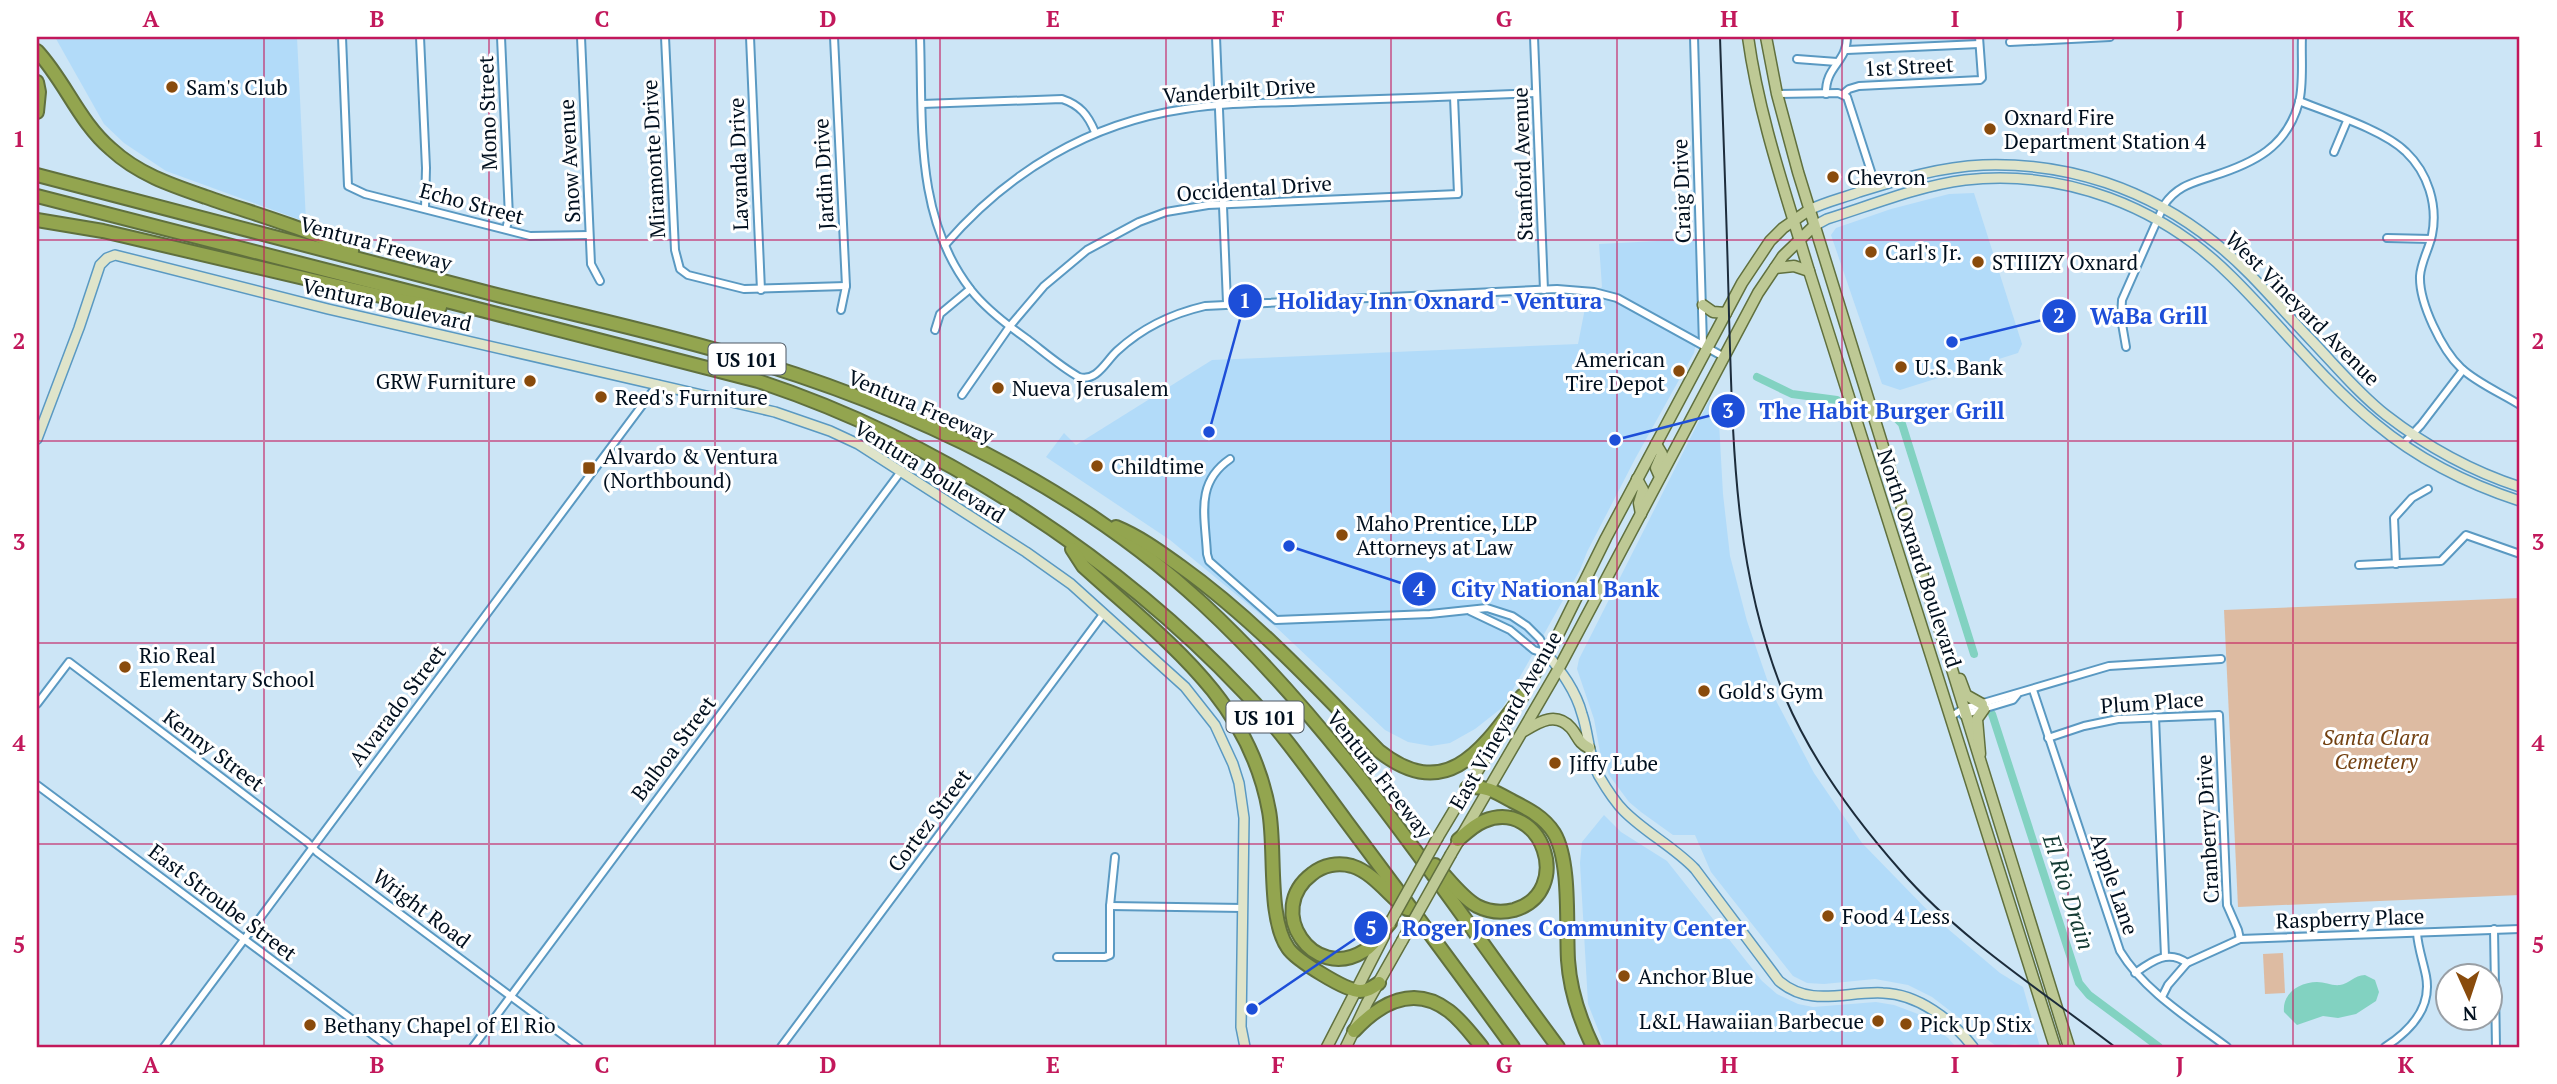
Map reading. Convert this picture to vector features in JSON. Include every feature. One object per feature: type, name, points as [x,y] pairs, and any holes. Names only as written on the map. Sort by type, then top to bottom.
[{"type":"highway","points":[[37,51],[97,136],[143,173],[339,244],[374,262]]},
{"type":"highway","points":[[37,82],[37,112]]},
{"type":"highway","name":"Ventura Freeway","points":[[37,175],[671,338],[792,374],[978,449],[1097,518],[1202,603],[1288,689],[1368,787],[1558,1047]]},
{"type":"highway","name":"Ventura Freeway","points":[[37,196],[713,368],[813,401],[895,437],[974,479],[1067,540],[1176,627],[1245,693],[1326,794],[1513,1047]]},
{"type":"highway","points":[[37,220],[103,231],[402,301],[502,316]]},
{"type":"highway","points":[[1097,518],[1139,537],[1238,611],[1280,649],[1379,751],[1398,764],[1429,771],[1446,770],[1459,765],[1485,744],[1522,696]]},
{"type":"highway","points":[[1067,540],[1083,566],[1191,665],[1233,715],[1247,739],[1270,815],[1276,909],[1283,939],[1289,950],[1304,964],[1355,991],[1369,990],[1379,983]]},
{"type":"highway","points":[[1467,788],[1488,788],[1535,813],[1558,841],[1564,868],[1569,972],[1579,1012],[1593,1047]]},
{"type":"highway","points":[[1417,853],[1432,862],[1472,903],[1488,910],[1515,910],[1530,902],[1541,890],[1547,874],[1546,852],[1538,837],[1522,823],[1507,818],[1492,819],[1477,825],[1458,840]]},
{"type":"highway","points":[[1390,923],[1367,950],[1353,957],[1327,958],[1315,953],[1298,936],[1292,914],[1293,901],[1297,889],[1317,869],[1331,864],[1350,865],[1366,872],[1393,899],[1421,921]]},
{"type":"highway","points":[[1354,1031],[1376,1009],[1388,1003],[1410,999],[1423,1000],[1450,1012],[1482,1047]]},
{"type":"main road","name":"North Oxnard Boulevard","points":[[1748,37],[1755,85],[1799,239],[2055,1047]]},
{"type":"main road","name":"North Oxnard Boulevard","points":[[1766,37],[1777,94],[1809,210],[2069,1047]]},
{"type":"main road","name":"East Vineyard Avenue","points":[[1327,1047],[1390,923],[1548,651],[1705,346],[1759,255],[1775,235],[1809,210]]},
{"type":"main road","name":"East Vineyard Avenue","points":[[1346,1047],[1458,840],[1559,668],[1758,293],[1774,268],[1814,226]]},
{"type":"main road","points":[[1774,268],[1795,266],[1809,271]]},
{"type":"main road","points":[[1703,305],[1713,312],[1726,313]]},
{"type":"main road","points":[[1656,444],[1662,454],[1656,468],[1660,477]]},
{"type":"main road","points":[[1637,479],[1643,490],[1639,503],[1641,514]]},
{"type":"main road","points":[[1938,623],[1966,695],[1983,706],[1977,719],[1981,748],[1979,761]]},
{"type":"main road","points":[[1523,731],[1543,720],[1554,719],[1570,727],[1580,744],[1589,748]]},
{"type":"street","name":"Echo Street","points":[[342,37],[348,186],[365,194],[539,237],[589,235]]},
{"type":"street","points":[[420,37],[426,168],[425,208]]},
{"type":"street","name":"Mono Street","points":[[501,37],[509,217],[506,229]]},
{"type":"street","name":"Snow Avenue","points":[[581,37],[591,264],[600,281]]},
{"type":"street","name":"Miramonte Drive","points":[[665,37],[676,258],[680,269],[688,275],[744,289],[761,290]]},
{"type":"street","name":"Lavanda Drive","points":[[750,37],[761,290]]},
{"type":"street","name":"Jardin Drive","points":[[834,37],[846,286],[841,310]]},
{"type":"street","points":[[920,37],[929,198],[945,246],[970,289],[1010,326],[1075,375],[1087,379],[1095,376],[1127,342],[1158,321],[1189,310],[1227,303],[1544,290],[1580,290],[1606,295],[1645,312],[1724,357]]},
{"type":"street","points":[[1216,37],[1227,303]]},
{"type":"street","name":"Stanford Avenue","points":[[1534,37],[1544,290]]},
{"type":"street","name":"Craig Drive","points":[[1693,37],[1705,346]]},
{"type":"street","points":[[1826,93],[1826,82],[1847,50],[1847,37]]},
{"type":"street","points":[[2010,42],[2110,37]]},
{"type":"street","points":[[2126,347],[2121,318],[2122,300],[2163,207],[2184,184],[2245,165],[2264,155],[2281,137],[2299,101],[2302,37]]},
{"type":"street","points":[[1847,50],[1979,41]]},
{"type":"street","name":"1st Street","points":[[1777,94],[1843,94],[1859,86],[1980,80],[1979,41]]},
{"type":"street","points":[[1797,58],[1837,62]]},
{"type":"street","name":"Vanderbilt Drive","points":[[945,246],[988,201],[1023,173],[1095,132],[1161,113],[1219,105],[1536,93]]},
{"type":"street","points":[[1843,94],[1852,106],[1876,187]]},
{"type":"street","name":"Occidental Drive","points":[[962,395],[1010,326],[1044,286],[1087,250],[1112,235],[1166,212],[1223,205],[1458,194],[1454,97]]},
{"type":"street","points":[[922,104],[1062,99],[1084,112],[1095,132]]},
{"type":"street","points":[[2299,101],[2388,138],[2415,162],[2428,185],[2433,224],[2421,269],[2420,290],[2423,302],[2451,356],[2463,370],[2520,405]]},
{"type":"street","points":[[2334,152],[2347,121]]},
{"type":"street","points":[[1994,165],[1994,178]]},
{"type":"street","name":"West Vineyard Avenue","points":[[1809,210],[1935,170],[1994,165],[2042,167],[2079,173],[2116,185],[2163,207],[2215,242],[2350,381],[2384,413],[2412,434],[2461,463],[2520,487]]},
{"type":"street","name":"West Vineyard Avenue","points":[[1814,226],[1827,219],[1928,187],[1994,178],[2076,186],[2109,197],[2158,220],[2205,251],[2341,391],[2375,423],[2403,444],[2452,474],[2520,501]]},
{"type":"street","points":[[2387,238],[2431,239]]},
{"type":"street","name":"Ventura Boulevard","points":[[37,439],[100,265],[115,255],[328,309],[803,420],[858,443],[1057,573],[1194,696],[1208,715],[1225,744],[1239,783],[1243,804],[1241,1027],[1245,1047]]},
{"type":"street","points":[[761,290],[846,286]]},
{"type":"street","points":[[935,330],[940,314],[970,289]]},
{"type":"street","points":[[2403,444],[2463,370]]},
{"type":"street","name":"Alvarado Street","points":[[164,1047],[657,384]]},
{"type":"street","points":[[1230,459],[1214,470],[1205,491],[1207,554],[1209,561],[1276,620],[1487,608],[1512,616],[1540,639],[1573,691],[1583,714],[1589,748],[1599,776],[1620,807],[1695,869],[1772,974],[1786,987],[1814,997],[1872,993],[1906,997],[1929,1008],[1973,1047]]},
{"type":"street","name":"Balboa Street","points":[[473,1047],[902,470]]},
{"type":"street","points":[[2396,564],[2395,518],[2412,498],[2428,489]]},
{"type":"street","points":[[2359,565],[2441,561],[2466,535],[2520,554]]},
{"type":"street","points":[[1471,611],[1510,630],[1534,650],[1548,651]]},
{"type":"street","name":"Cortez Street","points":[[781,1047],[1104,613]]},
{"type":"street","points":[[1950,717],[2109,666],[2221,659]]},
{"type":"street","name":"Kenny Street","points":[[37,704],[69,662],[313,847]]},
{"type":"street","name":"Apple Lane","points":[[2033,690],[2114,939],[2135,973],[2227,1047]]},
{"type":"street","name":"Plum Place","points":[[2048,738],[2101,722],[2219,715]]},
{"type":"street","name":"Cranberry Drive","points":[[2219,715],[2227,905],[2240,939]]},
{"type":"street","points":[[2155,717],[2165,956]]},
{"type":"street","name":"East Stroube Street","points":[[37,785],[389,1047]]},
{"type":"street","name":"Wright Road","points":[[313,847],[579,1047]]},
{"type":"street","points":[[1057,957],[1109,956],[1115,857]]},
{"type":"street","points":[[1110,906],[1243,908]]},
{"type":"street","points":[[2494,929],[2496,1047]]},
{"type":"street","name":"Raspberry Place","points":[[2162,997],[2168,985],[2187,963],[2240,939],[2520,929]]},
{"type":"street","points":[[2385,1047],[2408,1031],[2423,1008],[2427,978],[2417,933]]},
{"type":"street","points":[[2135,973],[2165,956],[2180,958],[2187,963]]},
{"type":"shaded area","points":[[55,37],[297,37],[306,222],[166,171],[124,143],[104,124]]},
{"type":"shaded area","points":[[1974,193],[2022,344],[2018,353],[1900,390],[1882,384],[1831,235],[1836,228],[1891,209],[1949,194]]},
{"type":"shaded area","points":[[1696,239],[1699,330],[1694,353],[1635,459],[1580,570],[1503,707],[1475,729],[1450,743],[1431,746],[1408,742],[1385,730],[1277,628],[1170,540],[1046,457],[1064,433],[1076,445],[1212,360],[1578,344],[1587,298],[1602,287],[1599,244]]},
{"type":"shaded area","points":[[1710,399],[1718,405],[1730,556],[1747,621],[1771,691],[1814,773],[1862,843],[1935,918],[2000,973],[2023,987],[2040,1047],[2015,1044],[1996,1046],[1932,997],[1908,985],[1875,979],[1807,983],[1793,976],[1711,872],[1695,835],[1673,835],[1629,802],[1609,775],[1577,669],[1579,659]]},
{"type":"shaded area","points":[[1604,815],[1621,832],[1667,861],[1762,981],[1777,994],[1798,1004],[1813,1007],[1876,1002],[1894,1005],[1918,1014],[1956,1047],[1605,1047],[1588,1004],[1580,863],[1582,842]]},
{"type":"shaded area","points":[[2365,975],[2375,980],[2379,992],[2376,1001],[2356,1014],[2338,1018],[2323,1016],[2297,1025],[2284,1012],[2286,999],[2299,986],[2317,982],[2340,985]]},
{"type":"green space","name":"Santa Clara Cemetery","points":[[2520,598],[2520,895],[2238,907],[2224,610]]},
{"type":"green space","points":[[2283,953],[2285,993],[2265,994],[2263,954]]},
{"type":"waterway","points":[[1757,377],[1792,394],[1837,400]]},
{"type":"waterway","points":[[1892,414],[1902,424],[1974,654]]},
{"type":"waterway","name":"El Rio Drain","points":[[1992,714],[2079,983],[2089,995],[2159,1047]]},
{"type":"railway","points":[[1720,37],[1732,413],[1739,509],[1755,604],[1785,697],[1821,766],[1851,810],[1900,870],[1976,942],[2115,1047]]},
{"type":"place","name":"Sam's Club","points":[[172,87]]},
{"type":"place","name":"Oxnard Fire Department Station 4","points":[[1990,129]]},
{"type":"place","name":"Chevron","points":[[1833,177]]},
{"type":"place","name":"Carl's Jr.","points":[[1871,252]]},
{"type":"place","name":"STIIIZY Oxnard","points":[[1978,262]]},
{"type":"place","name":"WaBa Grill","points":[[1952,342]]},
{"type":"place","name":"U.S. Bank","points":[[1901,367]]},
{"type":"place","name":"American Tire Depot","points":[[1679,371]]},
{"type":"place","name":"GRW Furniture","points":[[530,381]]},
{"type":"place","name":"Nueva Jerusalem","points":[[998,388]]},
{"type":"place","name":"Reed's Furniture","points":[[601,397]]},
{"type":"place","name":"Holiday Inn Oxnard - Ventura","points":[[1209,432]]},
{"type":"place","name":"The Habit Burger Grill","points":[[1615,440]]},
{"type":"place","name":"Childtime","points":[[1097,466]]},
{"type":"place","name":"Alvardo & Ventura (Northbound)","points":[[589,468]]},
{"type":"place","name":"Maho Prentice, LLP Attorneys at Law","points":[[1342,535]]},
{"type":"place","name":"City National Bank","points":[[1289,546]]},
{"type":"place","name":"Rio Real Elementary School","points":[[125,667]]},
{"type":"place","name":"Gold's Gym","points":[[1704,691]]},
{"type":"place","name":"Jiffy Lube","points":[[1555,763]]},
{"type":"place","name":"Food 4 Less","points":[[1828,916]]},
{"type":"place","name":"Anchor Blue","points":[[1624,976]]},
{"type":"place","name":"Roger Jones Community Center","points":[[1252,1009]]},
{"type":"place","name":"L&L Hawaiian Barbecue","points":[[1878,1021]]},
{"type":"place","name":"Pick Up Stix","points":[[1906,1024]]},
{"type":"place","name":"Bethany Chapel of El Rio","points":[[310,1025]]}]
